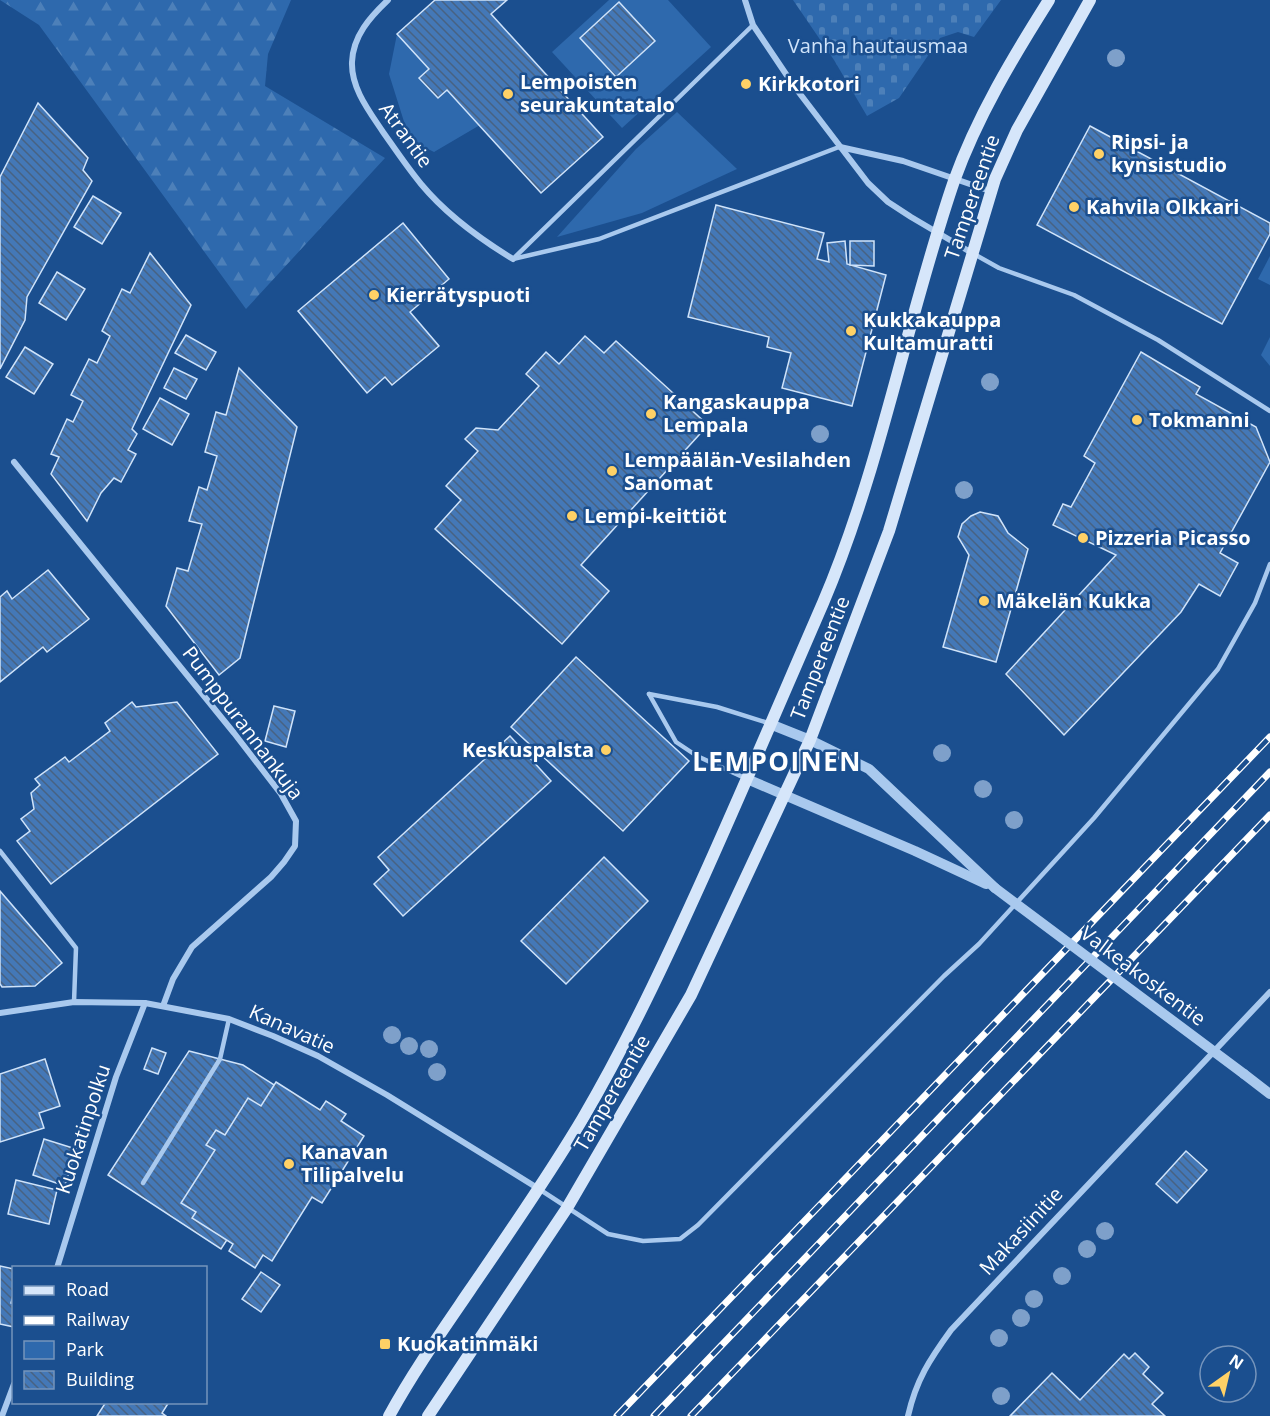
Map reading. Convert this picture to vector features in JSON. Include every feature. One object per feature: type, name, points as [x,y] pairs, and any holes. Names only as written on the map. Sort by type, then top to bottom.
[{"type":"main road","name":"Tampereentie","points":[[389,1416],[427,1353],[539,1189],[583,1119],[661,972],[825,598],[869,476],[938,233],[956,178],[984,114],[1049,0]]},
{"type":"main road","name":"Tampereentie","points":[[428,1416],[567,1208],[691,995],[810,740],[889,531],[990,191],[1017,130],[1090,0]]},
{"type":"street","name":"Atrantie","points":[[388,0],[360,31],[355,46],[352,63],[356,84],[365,105],[422,185],[458,220],[513,259]]},
{"type":"street","points":[[745,0],[753,25],[794,86],[868,183],[911,217],[972,253]]},
{"type":"street","points":[[839,147],[903,161],[990,191]]},
{"type":"street","name":"Pumppurannankuja","points":[[14,462],[234,733],[281,794],[296,821],[295,846],[284,862],[271,877],[192,947],[173,979],[163,1006]]},
{"type":"street","name":"Valkeakoskentie","points":[[770,724],[810,740],[869,770],[995,888],[1270,1094]]},
{"type":"street","name":"Valkeakoskentie","points":[[747,779],[995,888]]},
{"type":"street","name":"Makasiinitie","points":[[908,1416],[913,1394],[921,1375],[951,1330],[1270,992]]},
{"type":"street","name":"Kanavatie","points":[[0,1013],[74,1002],[145,1003],[229,1019],[318,1056],[387,1095],[539,1189]]},
{"type":"street","name":"Kuokatinpolku","points":[[58,1266],[116,1077],[145,1003]]},
{"type":"street","points":[[2,1416],[12,1389]]},
{"type":"lane","points":[[513,259],[753,25]]},
{"type":"lane","points":[[513,259],[599,239],[839,147]]},
{"type":"lane","points":[[972,253],[999,268],[1074,295],[1158,340],[1270,411]]},
{"type":"lane","points":[[539,1189],[608,1234],[643,1240],[680,1239],[698,1225],[944,976],[979,944],[1094,818],[1218,669],[1255,603],[1270,564]]},
{"type":"lane","points":[[747,779],[697,756],[676,742],[649,694],[717,707],[770,724]]},
{"type":"lane","points":[[0,850],[76,948],[74,1002]]},
{"type":"lane","points":[[143,1183],[220,1059],[229,1019]]},
{"type":"green space","points":[[0,0],[291,0],[268,54],[265,86],[385,158],[246,309],[39,25]]},
{"type":"green space","points":[[609,0],[668,0],[711,47],[622,128],[552,52]]},
{"type":"green space","name":"Vanha hautausmaa","points":[[793,0],[1001,0],[974,37],[958,32],[940,38],[899,98],[867,116],[834,60]]},
{"type":"green space","points":[[397,34],[429,69],[420,79],[438,98],[447,90],[480,125],[434,152],[420,145],[406,128],[389,74]]},
{"type":"green space","points":[[677,112],[737,169],[642,213],[557,237],[636,149]]},
{"type":"green space","points":[[1270,256],[1270,285],[1258,279]]},
{"type":"green space","points":[[1270,337],[1270,366],[1261,355]]},
{"type":"building","name":"Lempoisten seurakuntatalo","points":[[435,0],[507,0],[491,14],[603,137],[541,193],[447,90],[438,98],[419,78],[429,69],[397,34]]},
{"type":"building","points":[[619,2],[655,41],[616,77],[580,38]]},
{"type":"building","points":[[38,103],[88,158],[83,170],[92,181],[27,297],[25,320],[0,369],[0,177]]},
{"type":"building","points":[[1090,126],[1270,223],[1270,234],[1222,324],[1037,225]]},
{"type":"building","points":[[93,196],[121,213],[102,244],[74,227]]},
{"type":"building","points":[[716,205],[824,233],[817,259],[829,262],[827,243],[845,241],[847,264],[886,275],[852,406],[782,388],[791,353],[767,347],[769,337],[688,317]]},
{"type":"building","name":"Kierrätyspuoti","points":[[403,223],[449,279],[410,312],[439,346],[392,385],[385,377],[367,393],[298,311]]},
{"type":"building","points":[[850,241],[874,241],[874,266],[850,265]]},
{"type":"building","points":[[150,253],[191,305],[132,429],[137,434],[128,450],[136,454],[121,482],[114,478],[101,493],[87,521],[51,474],[59,457],[51,454],[67,419],[73,422],[83,401],[71,395],[89,359],[97,363],[110,336],[102,331],[122,289],[130,293]]},
{"type":"building","points":[[57,272],[85,289],[66,320],[39,303]]},
{"type":"building","points":[[186,335],[216,352],[206,370],[175,353]]},
{"type":"building","points":[[585,336],[604,353],[616,341],[708,425],[581,565],[609,591],[562,644],[435,529],[461,500],[446,486],[478,451],[465,439],[476,428],[498,430],[539,386],[526,374],[546,352],[559,364]]},
{"type":"building","points":[[25,347],[53,364],[34,394],[6,377]]},
{"type":"building","points":[[1141,352],[1200,387],[1196,394],[1256,427],[1270,462],[1220,553],[1238,563],[1220,596],[1199,584],[1181,612],[1064,735],[1006,674],[1116,555],[1053,525],[1063,504],[1071,507],[1095,463],[1084,456]]},
{"type":"building","points":[[174,368],[197,379],[186,399],[164,388]]},
{"type":"building","points":[[239,368],[297,427],[240,658],[219,675],[166,606],[177,568],[188,571],[202,524],[189,521],[199,487],[207,490],[217,456],[205,452],[216,412],[226,415]]},
{"type":"building","points":[[160,398],[189,414],[172,445],[143,429]]},
{"type":"building","name":"Mäkelän Kukka","points":[[980,512],[998,516],[1008,533],[1028,549],[996,662],[943,647],[969,555],[958,537],[962,524]]},
{"type":"building","points":[[48,570],[89,619],[47,652],[43,647],[0,682],[0,597],[7,591],[12,599]]},
{"type":"building","name":"Keskuspalsta","points":[[576,657],[689,761],[623,831],[511,727]]},
{"type":"building","points":[[132,702],[136,707],[177,702],[218,754],[51,884],[17,841],[30,831],[21,819],[34,809],[31,793],[40,785],[35,779],[65,757],[69,762],[110,731],[105,723]]},
{"type":"building","points":[[274,706],[295,711],[286,747],[265,741]]},
{"type":"building","points":[[510,736],[551,781],[403,916],[374,884],[389,870],[378,857]]},
{"type":"building","points":[[604,857],[648,901],[566,984],[521,941]]},
{"type":"building","points":[[0,891],[62,963],[35,986],[2,987],[0,984]]},
{"type":"building","points":[[152,1048],[166,1053],[158,1074],[144,1069]]},
{"type":"building","points":[[189,1051],[243,1065],[312,1109],[221,1249],[108,1175]]},
{"type":"building","points":[[45,1059],[60,1106],[39,1113],[44,1128],[0,1142],[0,1074]]},
{"type":"building","points":[[276,1082],[320,1110],[326,1101],[346,1114],[341,1121],[364,1136],[322,1203],[312,1197],[272,1261],[263,1255],[255,1268],[229,1251],[233,1244],[192,1218],[196,1212],[181,1203],[215,1150],[206,1145],[216,1130],[225,1135],[248,1098],[261,1106]]},
{"type":"building","points":[[44,1139],[76,1149],[65,1186],[33,1175]]},
{"type":"building","points":[[1186,1151],[1207,1170],[1177,1203],[1156,1184]]},
{"type":"building","points":[[16,1180],[57,1190],[49,1224],[8,1214]]},
{"type":"building","points":[[0,1266],[12,1269],[12,1327],[0,1324]]},
{"type":"building","points":[[261,1272],[280,1285],[261,1312],[242,1299]]},
{"type":"building","points":[[1135,1353],[1149,1367],[1143,1374],[1163,1393],[1152,1404],[1165,1416],[1010,1416],[1052,1373],[1080,1400],[1124,1354],[1129,1359]]},
{"type":"building","points":[[105,1404],[168,1404],[162,1413],[166,1416],[97,1416]]},
{"type":"railway","points":[[617,1416],[1270,737]]},
{"type":"railway","points":[[654,1416],[1270,772]]},
{"type":"railway","points":[[691,1416],[1270,815]]},
{"type":"place","name":"Kirkkotori","points":[[746,84]]},
{"type":"place","name":"Lempoisten seurakuntatalo","points":[[508,94]]},
{"type":"place","name":"Ripsi- ja kynsistudio","points":[[1099,154]]},
{"type":"place","name":"Kahvila Olkkari","points":[[1074,207]]},
{"type":"place","name":"Kierrätyspuoti","points":[[374,295]]},
{"type":"place","name":"Kukkakauppa Kultamuratti","points":[[851,331]]},
{"type":"place","name":"Kangaskauppa Lempala","points":[[651,414]]},
{"type":"place","name":"Tokmanni","points":[[1137,420]]},
{"type":"place","name":"Lempäälän-Vesilahden Sanomat","points":[[612,471]]},
{"type":"place","name":"Lempi-keittiöt","points":[[572,516]]},
{"type":"place","name":"Pizzeria Picasso","points":[[1083,538]]},
{"type":"place","name":"Mäkelän Kukka","points":[[984,601]]},
{"type":"place","name":"Keskuspalsta","points":[[606,750]]},
{"type":"place","name":"Kanavan Tilipalvelu","points":[[289,1164]]},
{"type":"place","name":"Kuokatinmäki","points":[[385,1344]]},
{"type":"district","name":"LEMPOINEN","points":[[777,762]]}]
